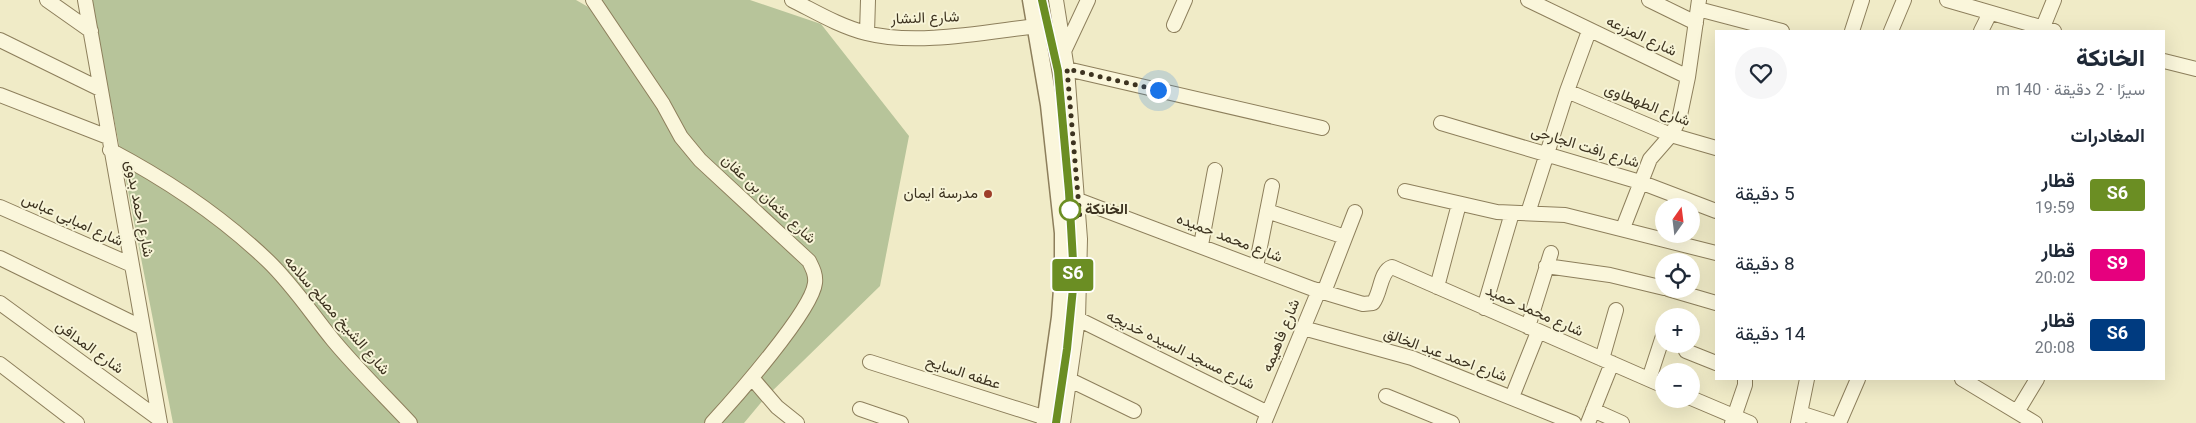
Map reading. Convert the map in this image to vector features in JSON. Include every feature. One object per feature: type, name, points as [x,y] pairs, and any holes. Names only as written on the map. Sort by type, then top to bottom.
[{"type":"street","points":[[47,0],[91,30]]},
{"type":"street","name":"شارع احمد بدوى","points":[[85,0],[160,421]]},
{"type":"street","name":"شارع النشار","points":[[792,0],[823,16],[867,33],[890,38],[912,38],[1037,26]]},
{"type":"street","points":[[867,33],[868,0]]},
{"type":"street","points":[[1031,0],[1037,26],[1054,145],[1063,233],[1060,317],[1045,420]]},
{"type":"street","points":[[1056,0],[1067,69],[1078,200],[1080,249],[1078,318],[1064,423]]},
{"type":"street","points":[[1065,49],[1088,0]]},
{"type":"street","points":[[1174,26],[1185,0]]},
{"type":"street","name":"شارع المزرعه","points":[[1528,0],[1688,77]]},
{"type":"street","points":[[1649,0],[1697,11],[1751,27],[1774,30]]},
{"type":"street","points":[[1852,30],[1862,0]]},
{"type":"street","points":[[1891,30],[1904,0]]},
{"type":"street","points":[[1947,0],[2050,30],[2054,0]]},
{"type":"street","name":"شارع عثمان بن عفان","points":[[596,1],[663,104],[681,137],[700,160],[809,261],[814,272],[815,284],[807,305],[752,378],[712,423]]},
{"type":"street","points":[[1623,228],[1650,159],[1671,135],[1678,120],[1688,77],[1697,11]]},
{"type":"street","points":[[1981,30],[1990,12]]},
{"type":"street","points":[[1528,213],[1546,153],[1589,31]]},
{"type":"street","points":[[0,40],[100,89]]},
{"type":"street","points":[[2165,61],[2196,70]]},
{"type":"street","points":[[1067,69],[1322,128]]},
{"type":"street","name":"شارع الطهطاوى","points":[[1567,91],[1671,135],[1715,148]]},
{"type":"street","name":"شارع الشيخ مصلح سلامه","points":[[0,96],[109,143],[182,192],[230,228],[268,261],[297,291],[316,319],[343,352],[410,423]]},
{"type":"street","name":"شارع رافت الجارحى","points":[[1441,123],[1640,182],[1715,211]]},
{"type":"street","points":[[1201,245],[1215,170]]},
{"type":"street","points":[[1256,266],[1272,186]]},
{"type":"street","points":[[1404,191],[1459,204],[1512,213],[1565,215],[1623,228],[1715,253]]},
{"type":"street","name":"شارع محمد حميده","points":[[1078,200],[1321,291],[1368,304]]},
{"type":"street","points":[[1437,286],[1459,204]]},
{"type":"street","name":"شارع امبابى عباس","points":[[0,207],[132,266]]},
{"type":"street","points":[[1267,211],[1345,237]]},
{"type":"street","name":"شارع فاهيمه","points":[[1266,418],[1303,328],[1355,212]]},
{"type":"street","points":[[1484,308],[1512,213]]},
{"type":"street","points":[[0,258],[143,328]]},
{"type":"street","points":[[1512,398],[1533,329],[1549,260],[1655,286]]},
{"type":"street","name":"شارع محمد حميد","points":[[1368,304],[1376,299],[1386,271],[1392,267],[1655,382]]},
{"type":"street","points":[[1699,298],[1715,303]]},
{"type":"street","name":"شارع المدافن","points":[[0,303],[160,421]]},
{"type":"street","points":[[1616,310],[1607,361],[1591,417],[1622,423]]},
{"type":"street","name":"شارع مسجد السيده خديجه","points":[[1078,318],[1266,418]]},
{"type":"street","name":"شارع احمد عبد الخالق","points":[[1303,328],[1412,358],[1574,423]]},
{"type":"street","points":[[1649,379],[1658,353]]},
{"type":"street","points":[[1691,353],[1715,363]]},
{"type":"street","name":"عطفه السايح","points":[[870,362],[1045,420]]},
{"type":"street","points":[[0,364],[77,423]]},
{"type":"street","points":[[752,378],[776,407],[796,423]]},
{"type":"street","points":[[1070,380],[1134,411]]},
{"type":"street","points":[[1733,420],[1745,380]]},
{"type":"street","points":[[1807,380],[1799,418],[1831,423]]},
{"type":"street","points":[[1839,423],[1858,380]]},
{"type":"street","points":[[1968,380],[2035,423]]},
{"type":"street","points":[[2017,412],[2037,380]]},
{"type":"street","points":[[1386,396],[1452,423]]},
{"type":"street","points":[[1700,403],[1733,420],[1750,423]]},
{"type":"street","points":[[860,408],[882,420],[901,423]]},
{"type":"green space","points":[[91,0],[576,0],[590,8],[600,0],[750,0],[821,24],[909,136],[880,286],[764,399],[744,423],[173,423]]},
{"type":"railway","points":[[1042,0],[1058,71],[1069,192],[1074,278],[1067,349],[1056,423]]},
{"type":"train","name":"S6","points":[[1042,0],[1058,71],[1069,192],[1074,278],[1067,349],[1056,423]]},
{"type":"place","name":"مدرسة ايمان","points":[[988,194]]},
{"type":"place","name":"الخانكة","points":[[1070,210]]},
{"type":"route","points":[[1070,210],[1080,219],[1067,69],[1158,90]]}]
